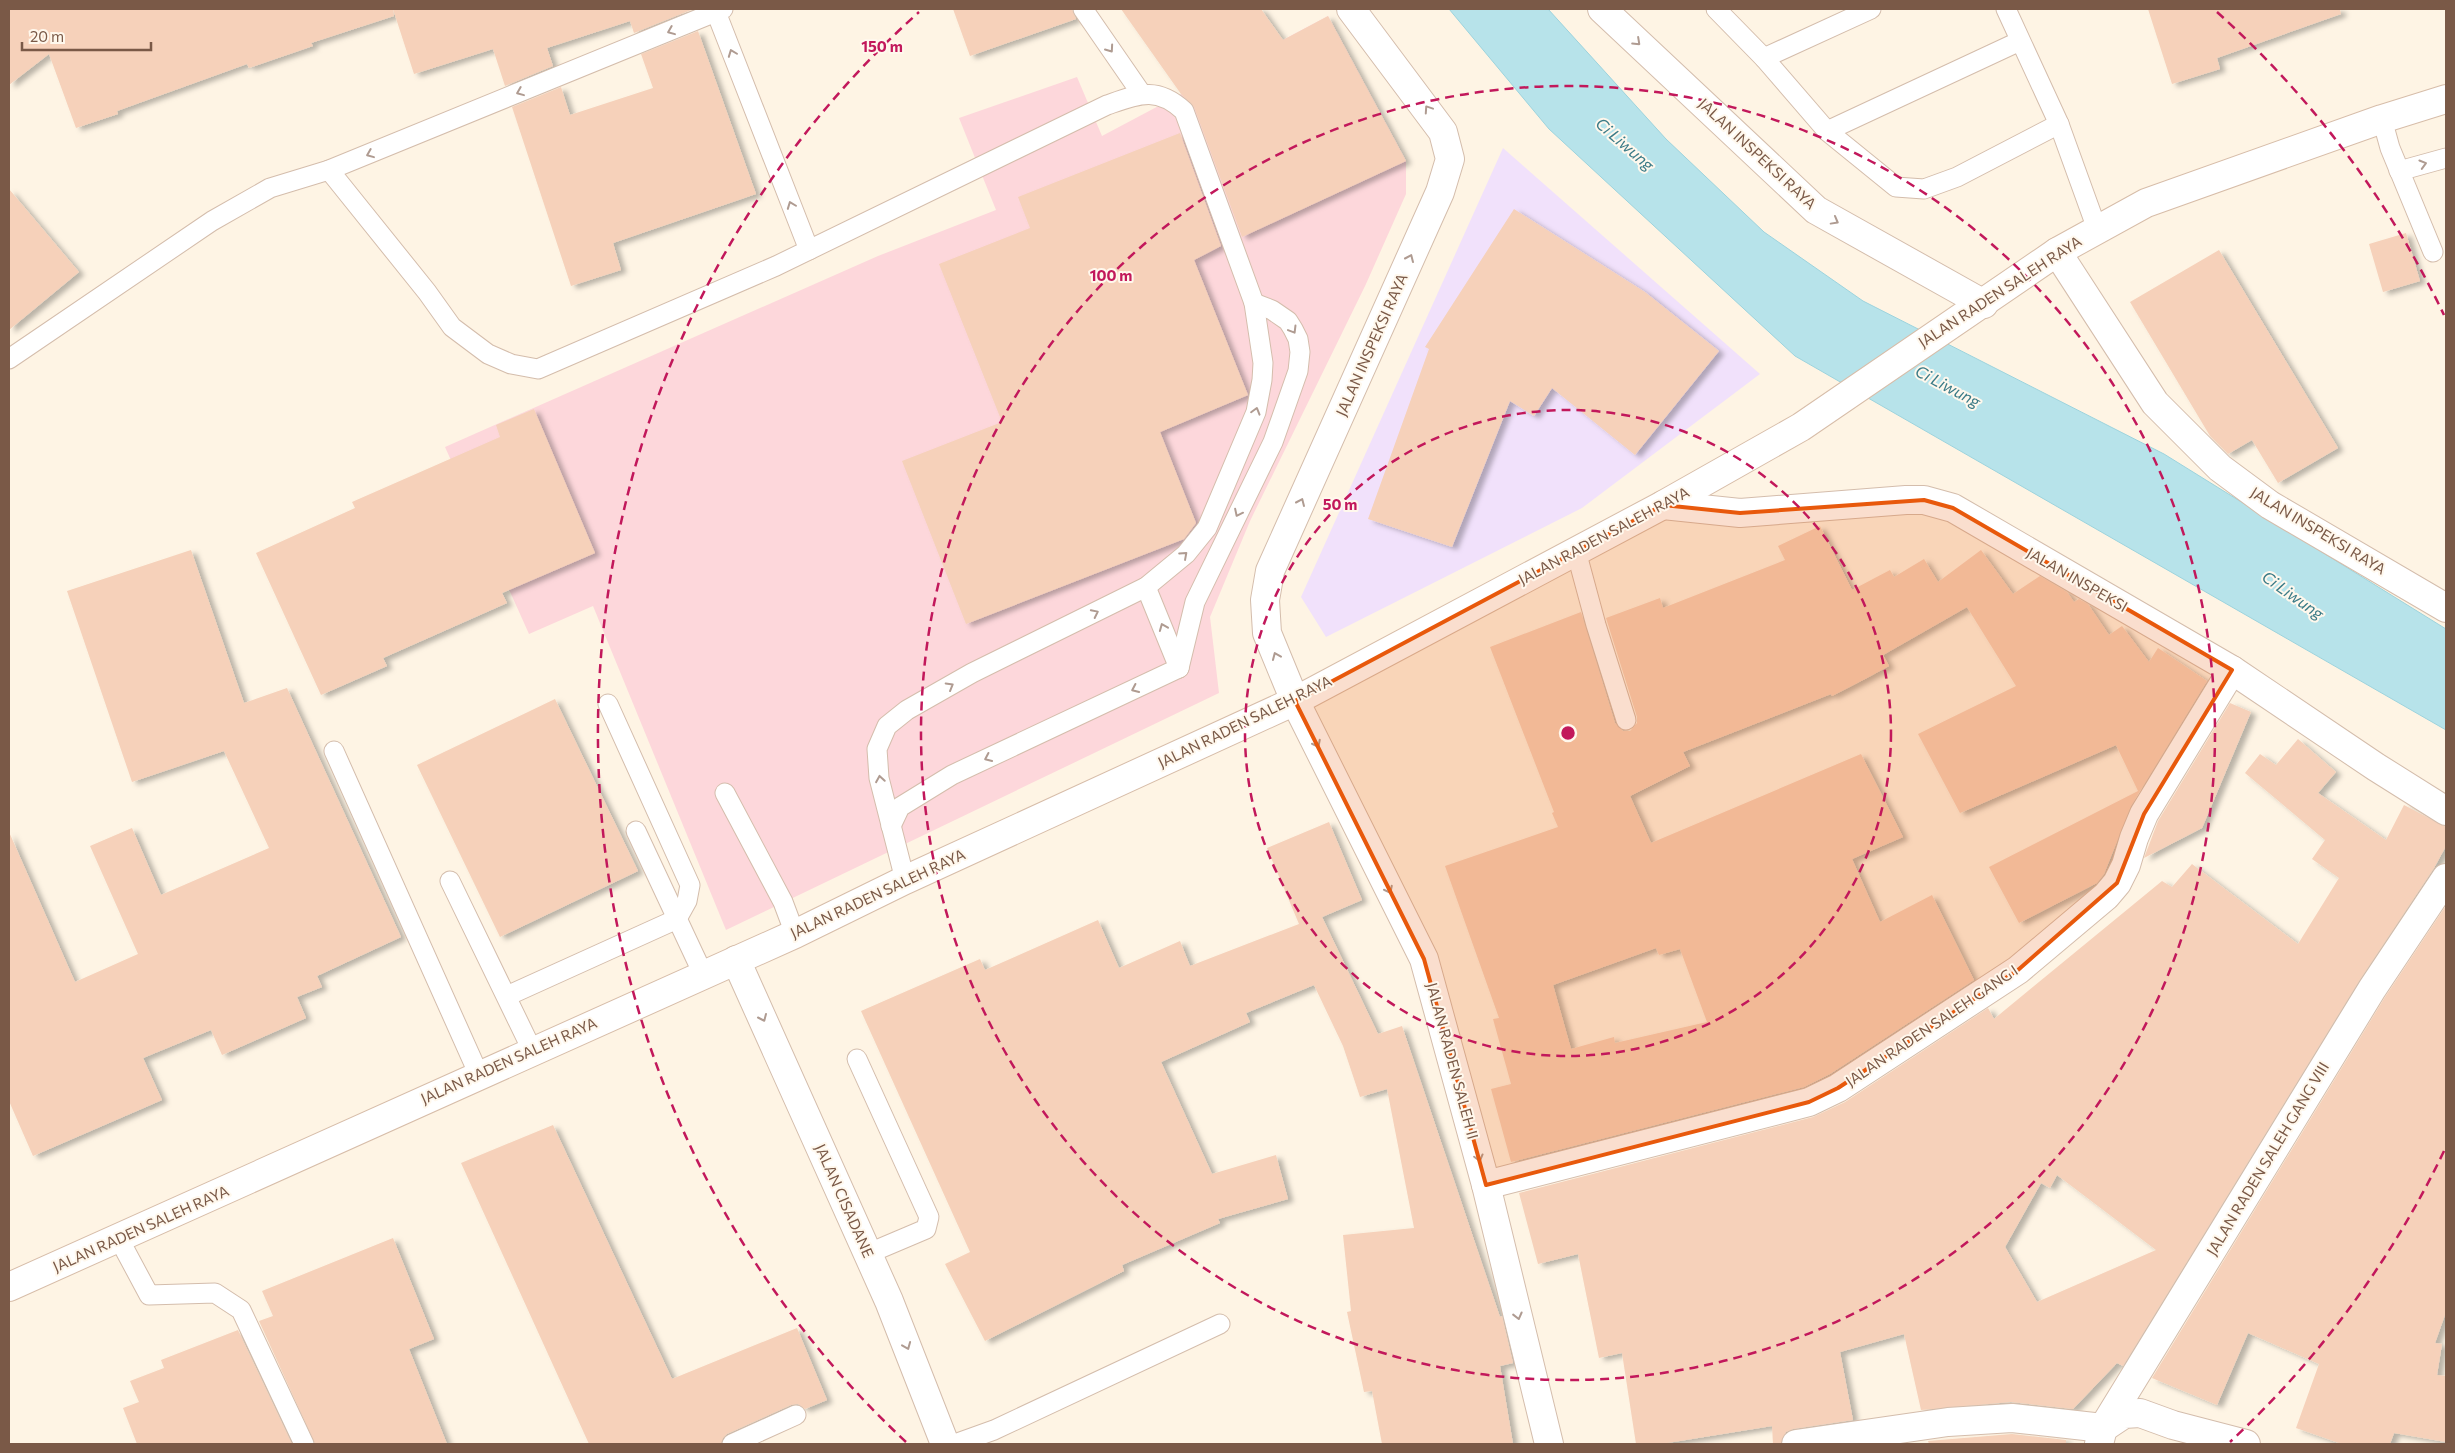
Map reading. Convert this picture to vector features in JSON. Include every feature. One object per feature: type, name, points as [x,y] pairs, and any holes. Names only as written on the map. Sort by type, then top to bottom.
[{"type":"street","name":"JALAN INSPEKSI RAYA","points":[[1295,701],[1266,633],[1265,600],[1270,572],[1440,192],[1450,159],[1443,132],[1423,102],[1351,9]]},
{"type":"street","name":"JALAN INSPEKSI RAYA","points":[[1602,9],[1816,210],[1984,304]]},
{"type":"street","name":"JALAN RADEN SALEH RAYA","points":[[9,1287],[119,1239],[532,1050],[795,934],[905,880],[1295,701],[1663,505],[1801,427],[1846,394],[1956,320],[1984,304],[2057,252],[2146,203],[2382,119],[2446,99]]},
{"type":"street","name":"JALAN INSPEKSI RAYA","points":[[2057,252],[2155,403],[2220,468],[2270,505],[2446,608]]},
{"type":"street","name":"JALAN INSPEKSI","points":[[1663,505],[1740,514],[1906,500],[1924,500],[1953,508],[2232,670],[2376,767],[2446,811]]},
{"type":"street","name":"JALAN RADEN SALEH GANG I","points":[[1486,1184],[1809,1102],[1838,1088],[2018,970],[2106,896],[2117,883],[2144,814],[2232,670]]},
{"type":"street","name":"JALAN RADEN SALEH II","points":[[1295,701],[1424,959],[1486,1184],[1549,1444]]},
{"type":"street","name":"JALAN RADEN SALEH GANG VIII","points":[[2101,1436],[2372,989],[2446,878]]},
{"type":"street","name":"JALAN CISADANE","points":[[736,960],[867,1254],[926,1391],[945,1444]]},
{"type":"street","points":[[1796,1444],[1948,1422],[2012,1418],[2101,1436],[2124,1414],[2140,1413],[2173,1425],[2246,1444]]},
{"type":"lane","points":[[1083,9],[1141,93]]},
{"type":"lane","points":[[1716,9],[1764,58],[1827,131],[1896,187],[1924,189],[1956,177],[2059,124]]},
{"type":"lane","points":[[1764,58],[1871,9]]},
{"type":"lane","points":[[2006,9],[2042,83],[2059,124],[2097,229]]},
{"type":"lane","points":[[9,359],[212,221],[270,188],[329,170],[720,10],[809,250]]},
{"type":"lane","points":[[1827,131],[2020,41]]},
{"type":"lane","points":[[329,170],[452,326],[488,354],[511,364],[538,369],[809,250],[1107,105],[1141,93],[1162,95],[1184,111],[1254,303],[1261,346],[1262,380],[1256,412],[1207,528],[1186,554],[1146,587],[972,673],[908,710],[887,726],[877,749],[879,778],[905,880]]},
{"type":"lane","points":[[2382,119],[2399,171],[2433,252]]},
{"type":"lane","points":[[2399,171],[2446,158]]},
{"type":"lane","points":[[1179,668],[1195,602],[1273,442],[1298,371],[1300,352],[1294,329],[1272,310],[1254,303]]},
{"type":"lane","points":[[1576,551],[1596,625],[1626,720]]},
{"type":"lane","points":[[1146,587],[1179,668]]},
{"type":"lane","points":[[891,826],[900,807],[952,775],[1179,668]]},
{"type":"lane","points":[[507,996],[677,919],[687,901],[690,885],[608,704]]},
{"type":"lane","points":[[334,751],[479,1075]]},
{"type":"lane","points":[[725,793],[783,902],[795,934]]},
{"type":"lane","points":[[636,831],[703,974]]},
{"type":"lane","points":[[450,881],[532,1050]]},
{"type":"lane","points":[[857,1059],[928,1217],[926,1229],[867,1254]]},
{"type":"lane","points":[[119,1239],[149,1295],[215,1293],[240,1310],[304,1444]]},
{"type":"lane","points":[[955,1444],[994,1430],[1220,1324]]},
{"type":"lane","points":[[732,1444],[796,1415]]},
{"type":"highlighted area","points":[[1924,500],[1953,508],[2232,670],[2144,814],[2117,883],[2018,970],[1838,1088],[1809,1102],[1486,1185],[1424,959],[1295,701],[1663,505],[1740,513]]},
{"type":"shaded area","points":[[1328,16],[1406,161],[1406,194],[1366,284],[1250,521],[1210,617],[1219,693],[726,930],[593,606],[529,634],[445,447],[878,256],[996,210],[959,118],[1077,77],[1102,136]]},
{"type":"shaded area","points":[[1503,148],[1760,374],[1582,508],[1326,637],[1301,597]]},
{"type":"water","name":"Ci Liwung","points":[[1449,9],[1548,9],[1666,139],[1764,232],[1863,301],[2164,454],[2446,629],[2446,730],[1795,356],[1549,129]]},
{"type":"building","points":[[9,9],[393,9],[394,16],[311,43],[313,46],[249,68],[247,64],[117,111],[118,114],[76,128],[49,54],[9,85]]},
{"type":"building","points":[[393,9],[691,10],[634,33],[630,21],[547,48],[553,66],[505,86],[493,49],[414,74]]},
{"type":"building","points":[[953,9],[1072,9],[1076,19],[970,56]]},
{"type":"building","points":[[1121,9],[1261,9],[1283,40],[1328,16],[1406,161],[1242,237],[1194,107],[1181,94]]},
{"type":"building","points":[[2148,9],[2340,9],[2341,14],[2217,58],[2220,69],[2172,84]]},
{"type":"building","points":[[698,31],[756,194],[613,243],[621,270],[571,286],[512,107],[561,87],[570,115],[653,88],[641,54]]},
{"type":"building","points":[[1180,133],[1221,246],[1194,260],[1248,395],[1160,432],[1196,523],[1184,539],[966,624],[902,461],[1002,422],[939,264],[1030,228],[1018,197]]},
{"type":"building","points":[[9,189],[79,272],[9,330]]},
{"type":"building","points":[[1514,209],[1645,292],[1719,351],[1635,455],[1552,388],[1534,416],[1510,401],[1452,547],[1368,519],[1429,349],[1425,347]]},
{"type":"building","points":[[2406,233],[2420,281],[2383,292],[2369,244]]},
{"type":"building","points":[[2219,250],[2338,448],[2278,483],[2252,440],[2228,454],[2210,436],[2130,302]]},
{"type":"building","points":[[534,409],[595,553],[502,593],[507,603],[383,658],[387,666],[321,695],[256,553],[355,508],[352,502],[500,437],[496,425]]},
{"type":"building","points":[[1820,526],[1852,590],[1890,570],[1894,577],[1924,559],[1938,582],[1981,550],[2013,594],[2040,576],[2067,592],[2074,602],[2079,599],[2088,604],[2109,635],[2122,626],[2149,662],[2158,648],[2207,681],[2131,806],[2104,874],[2097,883],[2019,923],[1989,867],[2138,791],[2116,745],[1960,813],[1918,734],[2016,686],[1967,607],[1883,655],[1889,666],[1832,696],[1831,694],[1683,752],[1690,766],[1630,796],[1651,843],[1861,754],[1903,837],[1852,859],[1880,922],[1932,895],[1974,980],[1830,1074],[1804,1087],[1511,1162],[1491,1089],[1511,1084],[1493,1019],[1499,1018],[1445,866],[1558,827],[1552,813],[1554,812],[1490,647],[1581,612],[1615,723],[1623,731],[1630,731],[1637,723],[1637,717],[1606,618],[1660,598],[1663,608],[1785,560],[1778,546]],"holes":[[[1656,948],[1659,955],[1680,949],[1707,1022],[1615,1043],[1614,1037],[1571,1049],[1553,985]]]},
{"type":"building","points":[[191,550],[244,703],[287,688],[401,937],[317,976],[322,987],[297,997],[306,1018],[222,1055],[211,1030],[143,1058],[162,1100],[33,1156],[9,1101],[9,832],[75,982],[138,954],[90,846],[132,828],[161,895],[269,848],[224,751],[132,782],[67,591]]},
{"type":"building","points":[[555,699],[638,871],[500,937],[417,765]]},
{"type":"building","points":[[2230,703],[2251,712],[2202,828],[2144,858],[2158,821]]},
{"type":"building","points":[[2298,739],[2336,772],[2318,793],[2386,840],[2404,805],[2446,827],[2446,846],[2434,868],[2359,981],[2123,1366],[2117,1363],[2073,1409],[2011,1402],[1921,1410],[1904,1334],[1840,1352],[1853,1420],[1793,1429],[1786,1432],[1781,1444],[1773,1444],[1772,1426],[1661,1444],[1636,1444],[1622,1353],[1599,1358],[1578,1254],[1538,1264],[1519,1193],[1813,1117],[1845,1102],[1988,1008],[1994,1019],[2162,881],[2172,887],[2192,864],[2298,944],[2339,878],[2312,859],[2325,840],[2245,773],[2260,754],[2276,765]],"holes":[[[2057,1175],[2156,1250],[2037,1302],[2005,1247],[2041,1183],[2050,1188]]]},
{"type":"building","points":[[1329,822],[1362,900],[1322,917],[1378,1034],[1402,1026],[1500,1317],[1502,1316],[1513,1363],[1500,1366],[1513,1444],[1382,1444],[1372,1391],[1364,1392],[1347,1312],[1351,1311],[1343,1235],[1414,1228],[1387,1089],[1360,1097],[1343,1046],[1314,985],[1246,1013],[1250,1022],[1161,1062],[1212,1174],[1276,1155],[1288,1199],[1218,1219],[1220,1223],[1122,1265],[1124,1271],[985,1341],[945,1264],[970,1252],[861,1011],[980,959],[985,970],[1098,920],[1119,968],[1180,941],[1190,966],[1299,924],[1267,848]]},
{"type":"building","points":[[2445,907],[2446,1312],[2435,1343],[2442,1344],[2437,1375],[2446,1376],[2446,1442],[2394,1433],[2390,1444],[2342,1444],[2296,1428],[2319,1364],[2248,1333],[2217,1405],[2152,1378],[2385,997]]},
{"type":"building","points":[[553,1125],[672,1379],[797,1328],[827,1400],[805,1409],[798,1404],[791,1405],[727,1434],[721,1444],[589,1444],[461,1163]]},
{"type":"building","points":[[393,1238],[434,1339],[409,1349],[447,1444],[315,1444],[259,1321],[273,1316],[262,1291]]},
{"type":"building","points":[[238,1330],[292,1444],[137,1444],[123,1408],[139,1402],[130,1381],[164,1368],[161,1360]]},
{"type":"building","points":[[2012,1434],[2066,1440],[2066,1444],[1929,1444],[1928,1441]]}]
